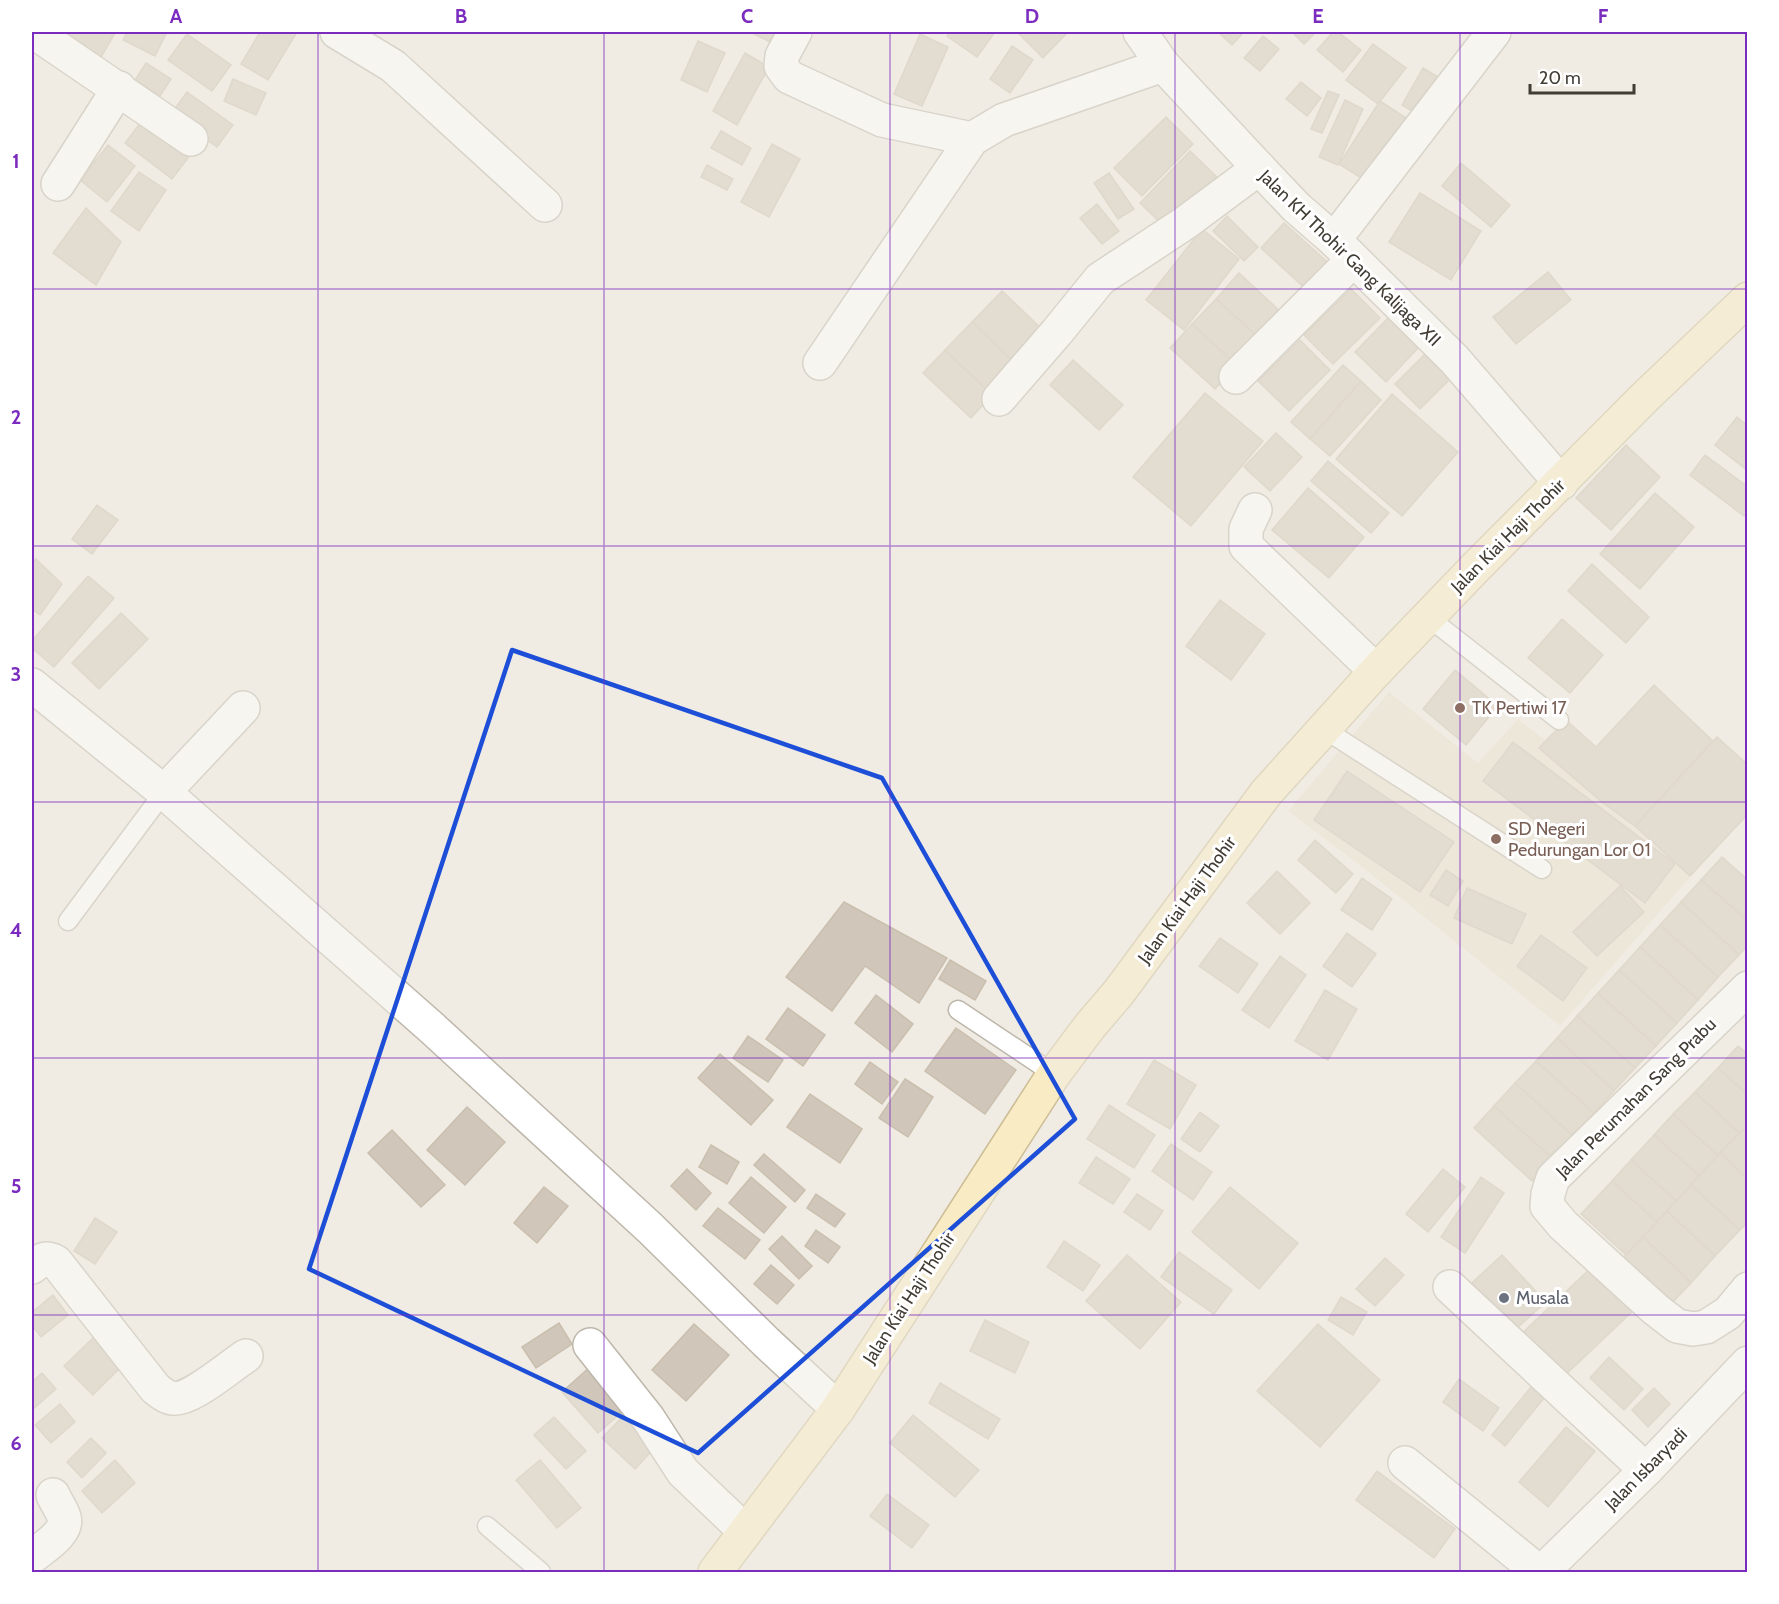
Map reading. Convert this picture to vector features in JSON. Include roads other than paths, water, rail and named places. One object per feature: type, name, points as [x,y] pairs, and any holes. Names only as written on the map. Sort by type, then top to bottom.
[{"type":"street","points":[[34,32],[191,139]]},
{"type":"street","points":[[337,32],[393,66],[545,205]]},
{"type":"street","points":[[795,32],[782,56],[781,66],[789,77],[882,120],[972,139]]},
{"type":"street","name":"Jalan KH Thohir Gang Kalijaga XII","points":[[1140,32],[1162,65],[1258,168],[1454,359],[1561,483]]},
{"type":"street","points":[[1236,377],[1343,250],[1494,32]]},
{"type":"street","points":[[820,363],[972,139],[1004,120],[1162,65]]},
{"type":"street","points":[[58,184],[119,88]]},
{"type":"street","points":[[999,399],[1100,279],[1185,223],[1258,168]]},
{"type":"street","name":"Jalan Kiai Haji Thohir","points":[[715,1572],[838,1409],[1054,1074],[1119,992],[1266,793],[1428,617],[1645,397],[1748,299]]},
{"type":"street","points":[[1255,510],[1246,529],[1246,546],[1376,671]]},
{"type":"street","points":[[32,685],[164,792],[432,1028],[650,1228],[838,1409]]},
{"type":"street","points":[[164,792],[243,708]]},
{"type":"street","name":"Jalan Perumahan Sang Prabu","points":[[1748,988],[1553,1179],[1547,1206],[1571,1233],[1677,1326],[1693,1329],[1706,1327],[1728,1313],[1748,1289]]},
{"type":"street","points":[[32,1267],[42,1259],[49,1258],[56,1262],[155,1388],[166,1396],[174,1399],[194,1392],[246,1356]]},
{"type":"street","points":[[1450,1287],[1647,1470]]},
{"type":"street","points":[[590,1345],[648,1418],[683,1472],[745,1531]]},
{"type":"street","name":"Jalan Isbaryadi","points":[[1540,1572],[1647,1470],[1748,1363]]},
{"type":"street","points":[[1405,1463],[1540,1572]]},
{"type":"street","points":[[32,1557],[60,1533],[64,1526],[65,1518],[53,1495]]},
{"type":"lane","points":[[1428,617],[1559,720]]},
{"type":"lane","points":[[1324,729],[1542,869]]},
{"type":"lane","points":[[68,921],[164,792]]},
{"type":"lane","points":[[958,1010],[1054,1074]]},
{"type":"lane","points":[[487,1526],[541,1572]]},
{"type":"place","name":"TK Pertiwi 17","points":[[1460,708]]},
{"type":"place","name":"SD Negeri Pedurungan Lor 01","points":[[1496,839]]},
{"type":"place","name":"Musala","points":[[1504,1298]]}]
